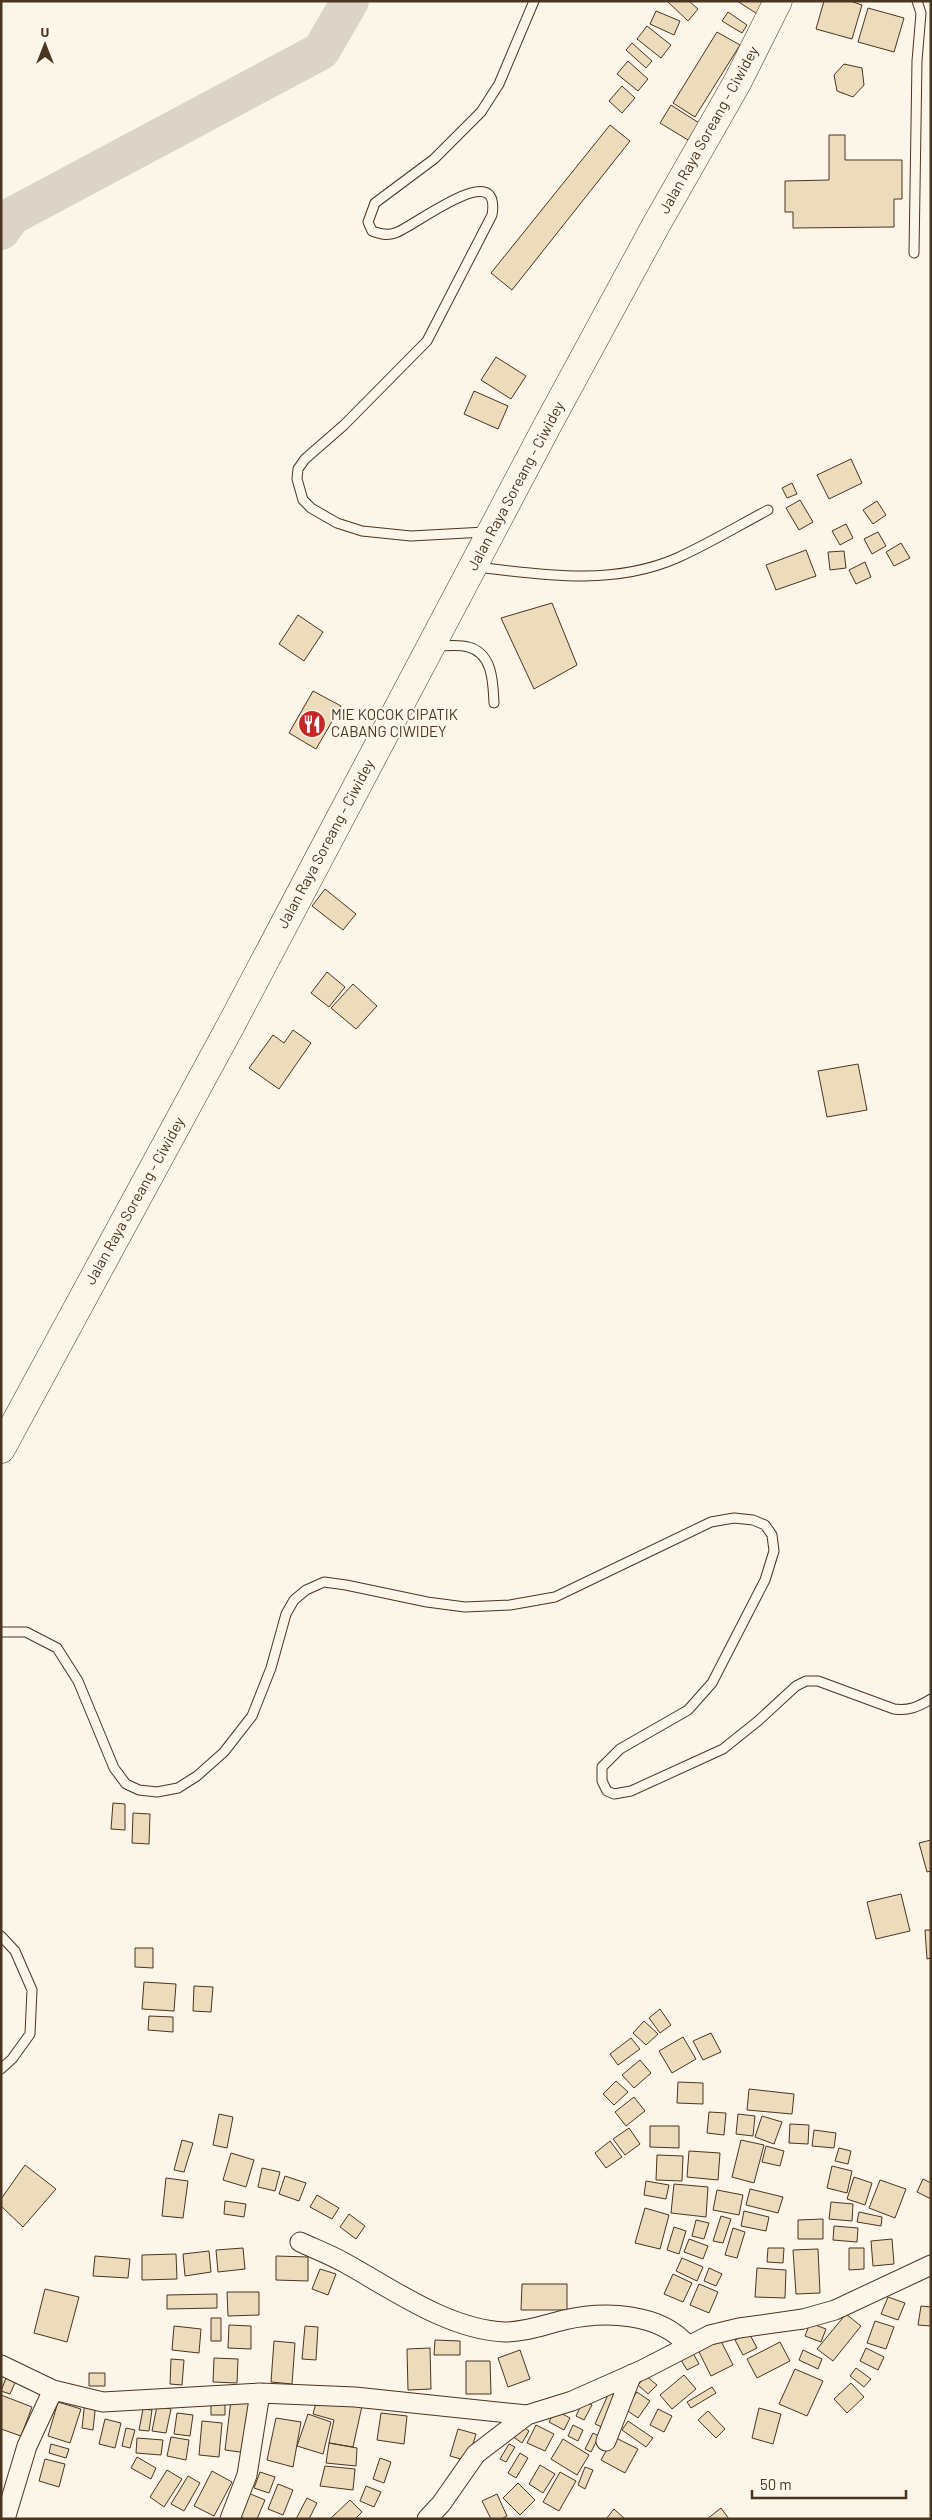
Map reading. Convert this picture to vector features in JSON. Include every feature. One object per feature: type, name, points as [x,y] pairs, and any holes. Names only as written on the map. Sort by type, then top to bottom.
[{"type":"highway","name":"Jalan Raya Soreang - Ciwidey","points":[[1,1448],[231,1025],[651,234],[738,81],[778,1]]},
{"type":"street","points":[[300,2242],[344,2262],[402,2296],[464,2324],[504,2332],[533,2330],[562,2320],[595,2314],[634,2318],[664,2325],[678,2335],[688,2346]]},
{"type":"street","points":[[426,2519],[441,2504],[476,2454],[527,2415],[572,2401],[632,2374],[710,2335],[739,2328],[803,2319],[835,2310],[931,2265]]},
{"type":"street","points":[[1,2365],[53,2390],[103,2402],[260,2393],[355,2396],[527,2415]]},
{"type":"street","points":[[606,2441],[632,2374]]},
{"type":"street","points":[[5,2519],[27,2446],[53,2390]]},
{"type":"street","points":[[230,2519],[247,2475],[260,2393]]},
{"type":"lane","points":[[493,532],[411,536],[362,532],[337,523],[311,508],[303,500],[297,479],[298,470],[305,459],[344,425],[428,341],[492,215],[494,205],[491,195],[484,191],[474,191],[462,195],[394,234],[382,235],[372,231],[368,222],[375,203],[434,159],[481,112],[499,84],[534,1]]},
{"type":"lane","points":[[914,253],[917,61],[922,13],[917,1]]},
{"type":"lane","points":[[474,567],[563,578],[622,574],[676,559],[768,510]]},
{"type":"lane","points":[[431,646],[469,647],[481,655],[488,664],[492,675],[494,703]]},
{"type":"lane","points":[[1,1632],[26,1632],[57,1648],[78,1681],[114,1768],[126,1784],[139,1790],[157,1792],[178,1788],[197,1776],[224,1752],[252,1716],[271,1668],[286,1614],[294,1600],[306,1590],[324,1582],[364,1588],[427,1602],[465,1607],[510,1606],[556,1597],[711,1522],[734,1518],[753,1520],[764,1525],[772,1535],[774,1551],[765,1580],[712,1684],[688,1710],[620,1749],[602,1767],[602,1781],[607,1790],[614,1794],[631,1790],[723,1749],[758,1721],[796,1686],[806,1682],[818,1682],[894,1709],[906,1710],[918,1707],[931,1699]]},
{"type":"lane","points":[[1,1936],[15,1951],[32,1990],[30,2034],[12,2059],[1,2068]]},
{"type":"building","points":[[667,1],[689,1],[698,9],[688,21]]},
{"type":"building","points":[[737,1],[768,1],[759,15]]},
{"type":"building","points":[[824,1],[850,1],[862,5],[852,39],[816,29]]},
{"type":"building","points":[[868,8],[904,18],[894,52],[858,42]]},
{"type":"building","points":[[656,11],[680,21],[674,35],[650,24]]},
{"type":"building","points":[[728,12],[747,25],[742,33],[722,21]]},
{"type":"building","points":[[647,26],[671,45],[661,58],[637,39]]},
{"type":"building","points":[[717,32],[740,45],[695,117],[673,103]]},
{"type":"building","points":[[632,43],[652,61],[646,68],[626,50]]},
{"type":"building","points":[[628,61],[648,79],[638,91],[617,74]]},
{"type":"building","points":[[844,64],[862,68],[864,85],[853,97],[837,91],[834,75]]},
{"type":"building","points":[[622,86],[635,98],[622,113],[609,101]]},
{"type":"building","points":[[671,105],[699,123],[688,140],[660,123]]},
{"type":"building","points":[[610,125],[630,141],[512,290],[491,273]]},
{"type":"building","points":[[829,135],[845,135],[845,160],[902,160],[902,199],[894,199],[894,227],[793,228],[793,212],[785,212],[785,181],[829,180]]},
{"type":"building","points":[[496,357],[526,376],[511,399],[481,380]]},
{"type":"building","points":[[474,391],[508,406],[498,429],[464,414]]},
{"type":"building","points":[[851,459],[862,483],[829,499],[817,475]]},
{"type":"building","points":[[792,483],[797,494],[787,498],[782,488]]},
{"type":"building","points":[[800,500],[813,522],[799,530],[786,508]]},
{"type":"building","points":[[877,501],[886,515],[873,524],[863,510]]},
{"type":"building","points":[[846,524],[853,538],[840,545],[832,531]]},
{"type":"building","points":[[878,532],[886,546],[872,554],[864,539]]},
{"type":"building","points":[[901,543],[910,558],[894,566],[886,552]]},
{"type":"building","points":[[806,550],[816,576],[776,590],[766,565]]},
{"type":"building","points":[[844,551],[846,568],[830,570],[828,552]]},
{"type":"building","points":[[865,562],[871,577],[856,584],[849,570]]},
{"type":"building","points":[[552,603],[577,665],[534,689],[501,618]]},
{"type":"building","points":[[298,615],[323,632],[304,661],[279,644]]},
{"type":"building","name":"MIE KOCOK CIPATIK CABANG CIWIDEY","points":[[313,691],[341,706],[316,749],[289,733]]},
{"type":"building","points":[[325,889],[356,914],[343,930],[312,906]]},
{"type":"building","points":[[327,972],[345,987],[329,1007],[311,993]]},
{"type":"building","points":[[353,984],[377,1006],[356,1029],[331,1008]]},
{"type":"building","points":[[293,1030],[311,1043],[279,1089],[249,1068],[273,1035],[284,1043]]},
{"type":"building","points":[[858,1064],[867,1110],[827,1117],[818,1071]]},
{"type":"building","points":[[113,1803],[125,1804],[125,1830],[111,1829]]},
{"type":"building","points":[[133,1813],[150,1814],[149,1844],[132,1843]]},
{"type":"building","points":[[931,1840],[931,1871],[927,1872],[919,1843]]},
{"type":"building","points":[[901,1894],[910,1931],[876,1939],[867,1902]]},
{"type":"building","points":[[925,1930],[931,1930],[931,1958],[927,1959]]},
{"type":"building","points":[[135,1948],[153,1948],[153,1968],[135,1967]]},
{"type":"building","points":[[144,1982],[176,1984],[174,2011],[142,2009]]},
{"type":"building","points":[[194,1986],[213,1987],[211,2012],[193,2011]]},
{"type":"building","points":[[660,2009],[671,2025],[660,2033],[649,2018]]},
{"type":"building","points":[[149,2016],[173,2017],[173,2032],[148,2030]]},
{"type":"building","points":[[644,2021],[658,2034],[646,2045],[633,2033]]},
{"type":"building","points":[[711,2033],[721,2052],[703,2060],[693,2041]]},
{"type":"building","points":[[683,2037],[696,2059],[672,2073],[659,2051]]},
{"type":"building","points":[[631,2038],[640,2049],[618,2065],[610,2054]]},
{"type":"building","points":[[640,2060],[651,2073],[634,2088],[622,2075]]},
{"type":"building","points":[[616,2081],[628,2092],[614,2105],[603,2094]]},
{"type":"building","points":[[678,2082],[703,2083],[703,2104],[677,2103]]},
{"type":"building","points":[[749,2089],[794,2094],[792,2114],[747,2110]]},
{"type":"building","points":[[634,2097],[645,2111],[626,2126],[615,2112]]},
{"type":"building","points":[[709,2112],[726,2113],[724,2135],[707,2133]]},
{"type":"building","points":[[219,2114],[233,2117],[227,2148],[213,2145]]},
{"type":"building","points":[[738,2114],[755,2116],[753,2136],[736,2134]]},
{"type":"building","points":[[762,2116],[782,2122],[774,2144],[755,2137]]},
{"type":"building","points":[[790,2124],[809,2125],[808,2144],[789,2143]]},
{"type":"building","points":[[650,2126],[679,2126],[679,2148],[650,2147]]},
{"type":"building","points":[[629,2128],[640,2144],[625,2155],[613,2139]]},
{"type":"building","points":[[814,2130],[836,2133],[834,2148],[812,2146]]},
{"type":"building","points":[[182,2140],[193,2143],[184,2172],[174,2170]]},
{"type":"building","points":[[741,2140],[764,2145],[754,2183],[732,2177]]},
{"type":"building","points":[[610,2141],[622,2157],[606,2168],[595,2153]]},
{"type":"building","points":[[766,2146],[784,2151],[780,2166],[762,2162]]},
{"type":"building","points":[[839,2148],[851,2151],[848,2164],[835,2161]]},
{"type":"building","points":[[689,2151],[720,2153],[718,2180],[687,2177]]},
{"type":"building","points":[[231,2153],[254,2160],[246,2187],[223,2180]]},
{"type":"building","points":[[657,2155],[683,2156],[682,2181],[656,2180]]},
{"type":"building","points":[[25,2165],[56,2189],[23,2227],[1,2206],[1,2199]]},
{"type":"building","points":[[832,2166],[852,2171],[847,2193],[827,2188]]},
{"type":"building","points":[[262,2168],[280,2172],[275,2191],[258,2187]]},
{"type":"building","points":[[285,2176],[306,2183],[299,2201],[279,2194]]},
{"type":"building","points":[[854,2177],[872,2183],[865,2205],[847,2199]]},
{"type":"building","points":[[166,2178],[188,2181],[183,2218],[162,2216]]},
{"type":"building","points":[[923,2179],[931,2183],[931,2199],[917,2192]]},
{"type":"building","points":[[880,2180],[906,2189],[895,2218],[869,2208]]},
{"type":"building","points":[[646,2181],[669,2185],[666,2199],[644,2195]]},
{"type":"building","points":[[674,2184],[708,2187],[706,2217],[671,2213]]},
{"type":"building","points":[[750,2189],[783,2197],[778,2213],[746,2205]]},
{"type":"building","points":[[717,2190],[743,2195],[739,2215],[713,2210]]},
{"type":"building","points":[[317,2195],[339,2208],[332,2219],[310,2207]]},
{"type":"building","points":[[225,2201],[246,2204],[244,2217],[224,2214]]},
{"type":"building","points":[[831,2202],[853,2204],[852,2221],[829,2219]]},
{"type":"building","points":[[645,2208],[669,2215],[660,2249],[635,2243]]},
{"type":"building","points":[[744,2211],[769,2217],[766,2231],[741,2226]]},
{"type":"building","points":[[859,2212],[882,2217],[881,2226],[857,2222]]},
{"type":"building","points":[[349,2214],[365,2226],[356,2239],[340,2227]]},
{"type":"building","points":[[721,2216],[731,2219],[723,2243],[713,2241]]},
{"type":"building","points":[[823,2219],[823,2239],[798,2239],[798,2220]]},
{"type":"building","points":[[696,2220],[709,2223],[704,2239],[692,2236]]},
{"type":"building","points":[[834,2226],[858,2228],[857,2242],[833,2240]]},
{"type":"building","points":[[674,2227],[686,2231],[679,2254],[667,2250]]},
{"type":"building","points":[[733,2228],[745,2232],[737,2258],[725,2255]]},
{"type":"building","points":[[689,2239],[708,2246],[703,2259],[684,2252]]},
{"type":"building","points":[[892,2239],[894,2264],[873,2266],[871,2241]]},
{"type":"building","points":[[243,2248],[245,2269],[218,2272],[216,2250]]},
{"type":"building","points":[[768,2248],[784,2248],[783,2263],[767,2262]]},
{"type":"building","points":[[849,2248],[864,2248],[864,2269],[849,2270]]},
{"type":"building","points":[[818,2249],[820,2293],[796,2294],[793,2250]]},
{"type":"building","points":[[209,2251],[211,2272],[185,2276],[183,2254]]},
{"type":"building","points":[[176,2254],[177,2279],[142,2280],[142,2255]]},
{"type":"building","points":[[95,2256],[130,2259],[128,2278],[93,2276]]},
{"type":"building","points":[[276,2256],[308,2257],[308,2281],[276,2280]]},
{"type":"building","points":[[682,2258],[703,2267],[697,2281],[676,2271]]},
{"type":"building","points":[[709,2268],[722,2274],[716,2286],[704,2281]]},
{"type":"building","points":[[757,2268],[786,2270],[785,2298],[755,2297]]},
{"type":"building","points":[[320,2269],[336,2274],[328,2295],[312,2289]]},
{"type":"building","points":[[673,2274],[692,2283],[683,2302],[664,2294]]},
{"type":"building","points":[[522,2284],[567,2284],[567,2310],[521,2310]]},
{"type":"building","points":[[699,2284],[718,2292],[709,2313],[690,2305]]},
{"type":"building","points":[[45,2289],[79,2297],[67,2342],[34,2333]]},
{"type":"building","points":[[227,2292],[259,2292],[259,2315],[228,2316]]},
{"type":"building","points":[[217,2294],[217,2308],[167,2309],[167,2295]]},
{"type":"building","points":[[888,2297],[905,2303],[898,2320],[881,2314]]},
{"type":"building","points":[[921,2306],[931,2307],[931,2326],[918,2325]]},
{"type":"building","points":[[846,2314],[861,2326],[833,2361],[817,2349]]},
{"type":"building","points":[[211,2318],[221,2318],[221,2341],[211,2341]]},
{"type":"building","points":[[875,2321],[894,2327],[886,2349],[867,2343]]},
{"type":"building","points":[[810,2323],[826,2329],[821,2342],[805,2336]]},
{"type":"building","points":[[229,2325],[251,2326],[251,2349],[228,2348]]},
{"type":"building","points":[[174,2326],[201,2329],[199,2353],[172,2350]]},
{"type":"building","points":[[305,2326],[318,2327],[316,2360],[302,2359]]},
{"type":"building","points":[[749,2333],[757,2348],[743,2355],[735,2340]]},
{"type":"building","points":[[720,2339],[733,2365],[711,2376],[698,2350]]},
{"type":"building","points":[[435,2340],[460,2341],[460,2355],[434,2355]]},
{"type":"building","points":[[274,2341],[295,2343],[292,2384],[271,2382]]},
{"type":"building","points":[[780,2342],[790,2361],[757,2378],[747,2359]]},
{"type":"building","points":[[430,2348],[431,2389],[408,2390],[407,2349]]},
{"type":"building","points":[[866,2348],[884,2357],[878,2370],[860,2361]]},
{"type":"building","points":[[520,2350],[530,2379],[508,2387],[498,2358]]},
{"type":"building","points":[[803,2350],[822,2359],[818,2369],[799,2360]]},
{"type":"building","points":[[693,2353],[699,2364],[687,2370],[681,2360]]},
{"type":"building","points":[[214,2358],[238,2359],[237,2383],[213,2382]]},
{"type":"building","points":[[171,2359],[184,2360],[182,2385],[170,2384]]},
{"type":"building","points":[[466,2361],[490,2361],[491,2394],[466,2394]]},
{"type":"building","points":[[856,2368],[871,2379],[864,2387],[850,2376]]},
{"type":"building","points":[[795,2369],[823,2381],[807,2416],[779,2404]]},
{"type":"building","points":[[9,2370],[19,2374],[10,2394],[1,2391]]},
{"type":"building","points":[[89,2373],[105,2373],[105,2386],[89,2386]]},
{"type":"building","points":[[684,2375],[696,2389],[672,2409],[660,2395]]},
{"type":"building","points":[[646,2376],[657,2385],[648,2394],[638,2385]]},
{"type":"building","points":[[851,2383],[864,2397],[847,2413],[834,2399]]},
{"type":"building","points":[[712,2387],[716,2393],[691,2408],[687,2402]]},
{"type":"building","points":[[611,2388],[620,2392],[604,2428],[595,2424]]},
{"type":"building","points":[[637,2392],[650,2401],[638,2418],[625,2409]]},
{"type":"building","points":[[1,2395],[32,2407],[21,2436],[1,2429]]},
{"type":"building","points":[[317,2399],[339,2406],[340,2401],[362,2406],[353,2447],[329,2443],[334,2420],[313,2414]]},
{"type":"building","points":[[231,2400],[254,2403],[247,2453],[225,2450]]},
{"type":"building","points":[[85,2401],[96,2402],[93,2430],[82,2428]]},
{"type":"building","points":[[583,2401],[592,2405],[584,2420],[576,2416]]},
{"type":"building","points":[[58,2402],[81,2409],[70,2443],[48,2436]]},
{"type":"building","points":[[211,2404],[225,2404],[225,2415],[211,2415]]},
{"type":"building","points":[[157,2406],[171,2409],[166,2433],[152,2431]]},
{"type":"building","points":[[759,2408],[781,2414],[773,2444],[752,2438]]},
{"type":"building","points":[[143,2409],[152,2410],[149,2431],[139,2430]]},
{"type":"building","points":[[658,2409],[672,2416],[664,2432],[650,2425]]},
{"type":"building","points":[[555,2410],[570,2418],[564,2430],[549,2422]]},
{"type":"building","points":[[708,2411],[725,2429],[716,2438],[698,2420]]},
{"type":"building","points":[[177,2413],[193,2415],[190,2436],[174,2434]]},
{"type":"building","points":[[381,2413],[407,2416],[404,2444],[377,2440]]},
{"type":"building","points":[[308,2414],[331,2422],[323,2454],[297,2446]]},
{"type":"building","points":[[276,2418],[301,2422],[293,2467],[267,2460]]},
{"type":"building","points":[[105,2419],[121,2423],[115,2448],[99,2444]]},
{"type":"building","points":[[202,2421],[222,2423],[219,2457],[199,2455]]},
{"type":"building","points":[[628,2421],[653,2438],[646,2447],[622,2430]]},
{"type":"building","points":[[519,2424],[529,2431],[522,2443],[512,2436]]},
{"type":"building","points":[[536,2425],[554,2434],[545,2451],[527,2443]]},
{"type":"building","points":[[573,2425],[583,2430],[578,2441],[568,2436]]},
{"type":"building","points":[[126,2428],[135,2430],[130,2448],[122,2446]]},
{"type":"building","points":[[458,2429],[476,2434],[468,2461],[450,2456]]},
{"type":"building","points":[[593,2433],[599,2436],[591,2452],[585,2449]]},
{"type":"building","points":[[171,2437],[189,2440],[186,2460],[167,2456]]},
{"type":"building","points":[[614,2437],[638,2449],[625,2473],[601,2460]]},
{"type":"building","points":[[137,2438],[163,2440],[161,2455],[136,2453]]},
{"type":"building","points":[[563,2439],[589,2455],[577,2475],[551,2459]]},
{"type":"building","points":[[329,2443],[357,2448],[356,2466],[326,2463]]},
{"type":"building","points":[[51,2444],[69,2449],[66,2458],[49,2453]]},
{"type":"building","points":[[509,2444],[515,2447],[506,2462],[500,2459]]},
{"type":"building","points":[[520,2453],[528,2458],[516,2478],[508,2473]]},
{"type":"building","points":[[137,2457],[156,2468],[151,2479],[131,2468]]},
{"type":"building","points":[[380,2458],[391,2462],[384,2483],[373,2479]]},
{"type":"building","points":[[45,2459],[65,2464],[59,2487],[39,2481]]},
{"type":"building","points":[[540,2465],[555,2474],[543,2493],[529,2484]]},
{"type":"building","points":[[325,2466],[355,2469],[353,2490],[320,2486]]},
{"type":"building","points":[[585,2467],[593,2470],[585,2489],[578,2485]]},
{"type":"building","points":[[167,2470],[182,2479],[164,2507],[150,2497]]},
{"type":"building","points":[[212,2471],[232,2482],[214,2516],[194,2506]]},
{"type":"building","points":[[260,2472],[275,2477],[269,2493],[254,2488]]},
{"type":"building","points":[[560,2472],[576,2481],[559,2511],[543,2502]]},
{"type":"building","points":[[188,2476],[200,2483],[184,2511],[171,2504]]},
{"type":"building","points":[[518,2483],[535,2500],[520,2515],[503,2498]]},
{"type":"building","points":[[278,2484],[293,2490],[283,2515],[268,2509]]},
{"type":"building","points":[[366,2486],[381,2492],[374,2507],[360,2501]]},
{"type":"building","points":[[248,2493],[265,2500],[257,2519],[245,2519],[238,2515]]},
{"type":"building","points":[[497,2494],[507,2516],[501,2519],[491,2519],[482,2501]]},
{"type":"building","points":[[307,2498],[317,2503],[309,2519],[296,2519]]},
{"type":"building","points":[[350,2500],[362,2512],[355,2519],[330,2519]]},
{"type":"building","points":[[721,2508],[729,2519],[707,2519]]},
{"type":"building","points":[[614,2509],[625,2519],[606,2519]]},
{"type":"waterway","points":[[1,231],[12,216],[321,51],[350,1]]},
{"type":"place","name":"MIE KOCOK CIPATIK CABANG CIWIDEY","points":[[312,724]]}]
